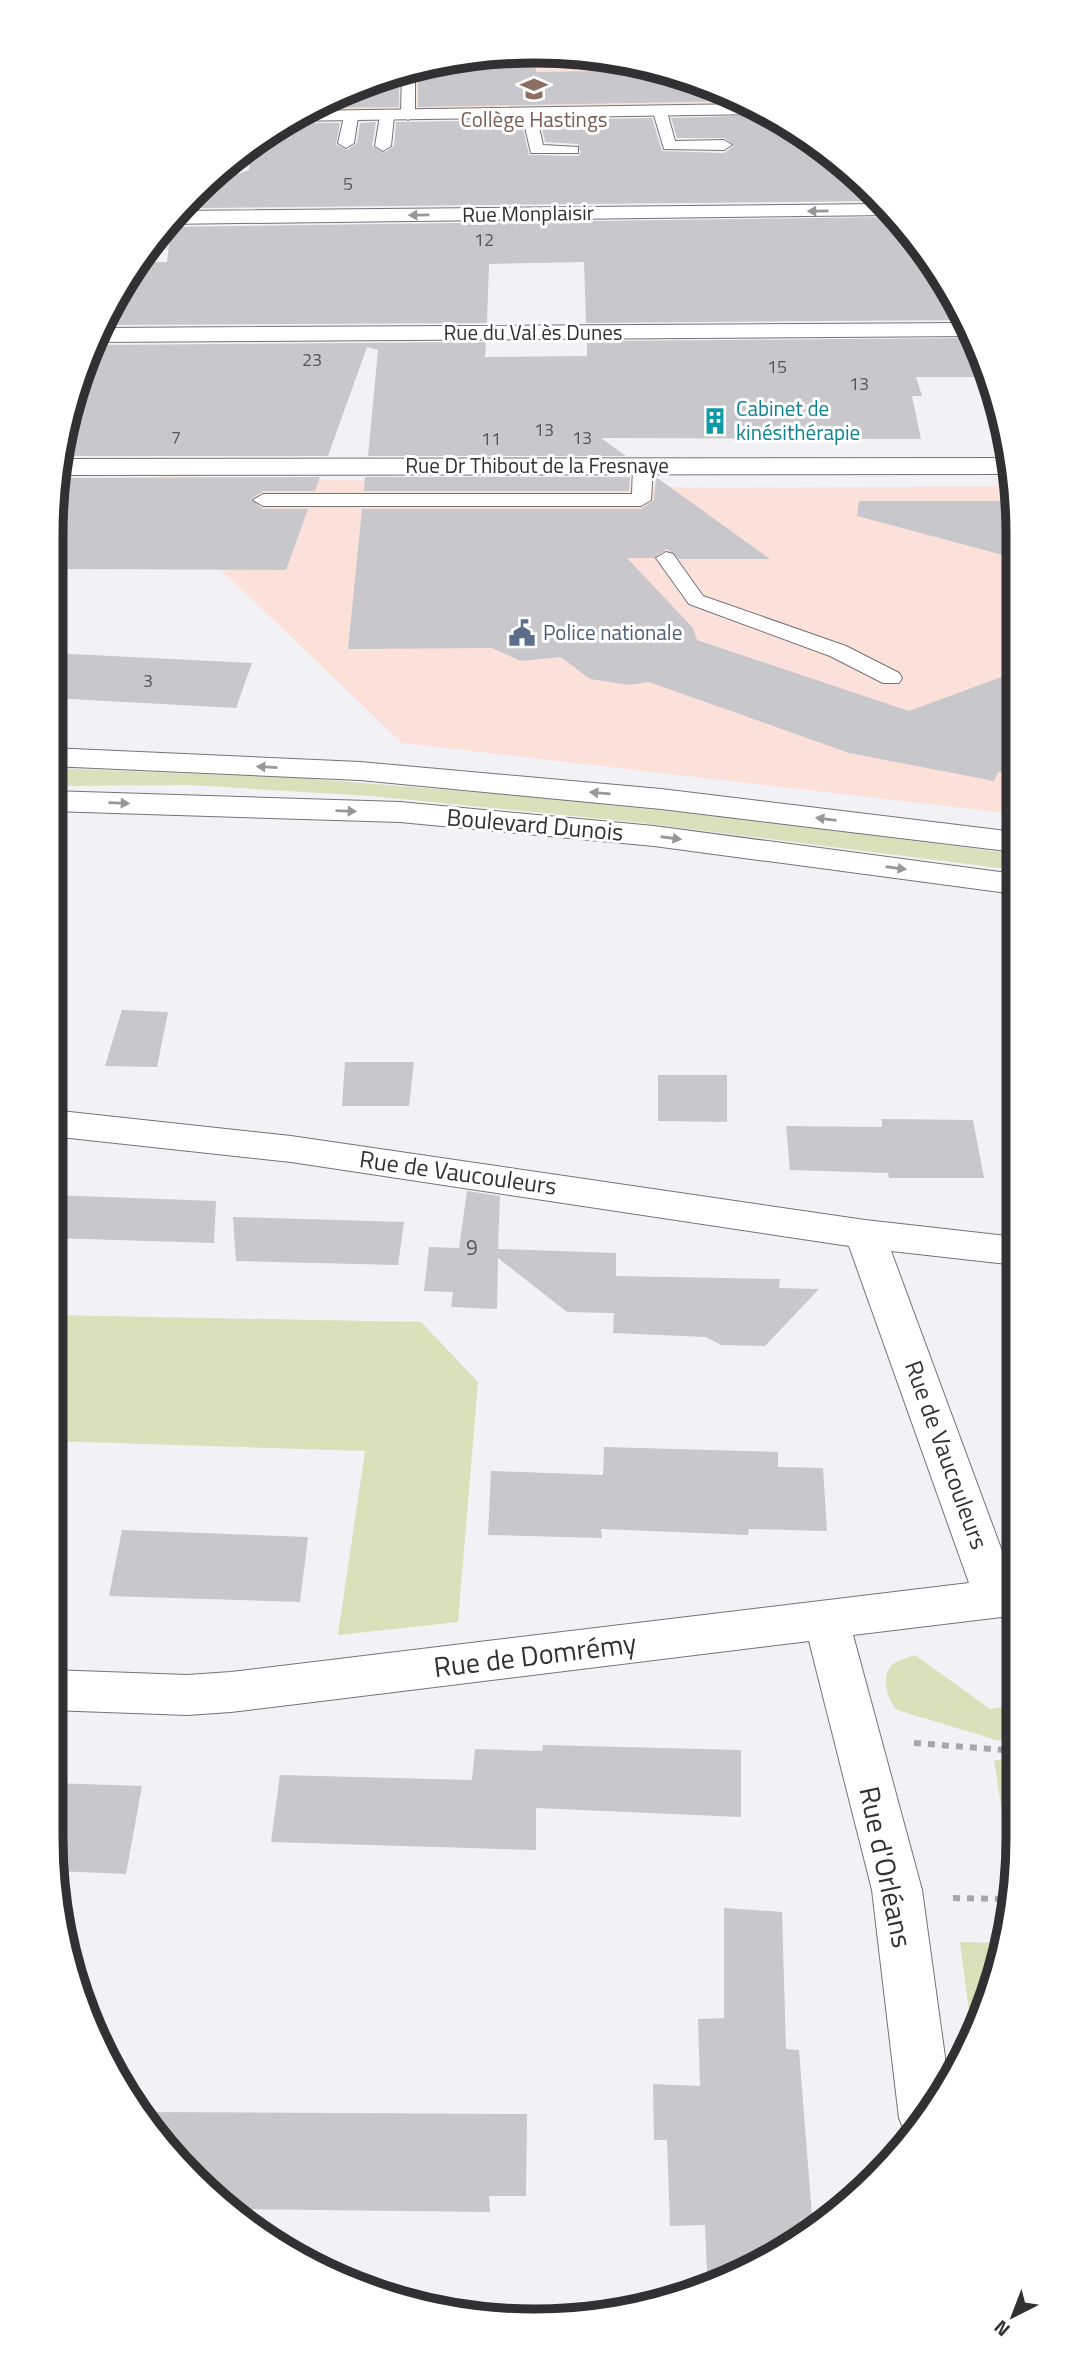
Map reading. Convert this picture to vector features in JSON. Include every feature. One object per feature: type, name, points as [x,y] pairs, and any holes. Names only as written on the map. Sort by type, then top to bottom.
[{"type":"street","points":[[316,117],[740,110]]},
{"type":"street","name":"Rue Monplaisir","points":[[186,218],[876,210]]},
{"type":"street","name":"Rue du Val ès Dunes","points":[[108,335],[959,330]]},
{"type":"street","name":"Rue Dr Thibout de la Fresnaye","points":[[68,467],[1001,466]]},
{"type":"street","name":"Boulevard Dunois","points":[[63,758],[360,771],[661,799],[1006,841]]},
{"type":"street","name":"Boulevard Dunois","points":[[63,801],[400,812],[654,836],[1006,883]]},
{"type":"street","name":"Rue de Vaucouleurs","points":[[63,1124],[291,1149],[865,1234],[1006,1250]]},
{"type":"street","name":"Rue de Vaucouleurs","points":[[865,1234],[1006,1594]]},
{"type":"street","name":"Rue de Domrémy","points":[[63,1690],[187,1695],[231,1692],[1006,1597]]},
{"type":"street","name":"Rue d'Orléans","points":[[825,1619],[897,1890],[924,2103]]},
{"type":"lane","points":[[383,146],[398,116],[405,81]]},
{"type":"lane","points":[[660,112],[669,146],[724,145]]},
{"type":"lane","points":[[529,114],[536,150],[573,150]]},
{"type":"lane","points":[[346,143],[351,117]]},
{"type":"lane","points":[[643,466],[641,500],[649,519]]},
{"type":"lane","points":[[263,500],[641,500]]},
{"type":"lane","points":[[666,558],[696,600],[838,651],[891,678]]},
{"type":"path","points":[[909,1743],[1006,1750]]},
{"type":"path","points":[[945,1898],[1002,1899]]},
{"type":"shaded area","name":"Collège Hastings","points":[[534,63],[626,72],[686,88],[724,103],[331,110],[412,79],[473,67]]},
{"type":"shaded area","points":[[158,476],[711,488],[1003,486],[1006,534],[1006,813],[402,743],[220,569]]},
{"type":"green space","points":[[63,768],[301,778],[535,797],[769,822],[1006,853],[1006,869],[644,823],[371,796],[190,785],[63,786]]},
{"type":"green space","points":[[63,1315],[421,1322],[478,1382],[458,1622],[338,1635],[365,1451],[63,1441]]},
{"type":"green space","points":[[915,1655],[990,1709],[1006,1706],[1006,1740],[996,1740],[897,1710],[890,1700],[886,1681],[889,1669],[898,1661]]},
{"type":"green space","points":[[994,1760],[1006,1760],[1006,1838]]},
{"type":"green space","points":[[960,1942],[994,1943],[981,1989],[970,2018]]},
{"type":"building","points":[[534,63],[536,72],[626,72],[686,88],[720,101],[418,107],[418,78],[473,67]]},
{"type":"building","points":[[399,83],[399,107],[335,108]]},
{"type":"building","points":[[750,116],[822,160],[868,201],[199,208],[200,202],[225,179],[249,170],[250,158],[305,123],[340,123],[336,144],[347,150],[357,143],[360,123],[376,122],[372,146],[384,153],[394,146],[396,122],[521,120],[529,155],[578,156],[581,153],[578,144],[545,142],[540,120],[652,118],[662,151],[724,153],[734,146],[725,138],[677,138],[671,118]]},
{"type":"building","points":[[883,217],[925,270],[930,285],[934,285],[954,320],[586,323],[584,262],[489,264],[487,323],[113,325],[150,262],[167,262],[170,235],[177,227]]},
{"type":"building","points":[[963,338],[979,377],[916,377],[922,396],[912,396],[921,439],[601,438],[626,456],[368,456],[378,350],[367,347],[328,456],[70,456],[79,412],[103,345],[486,342],[485,357],[587,356],[587,341]]},
{"type":"building","points":[[320,477],[315,491],[263,491],[251,499],[263,509],[308,509],[286,570],[63,569],[67,478]]},
{"type":"building","points":[[365,477],[630,477],[629,491],[364,491]]},
{"type":"building","name":"Police nationale","points":[[656,477],[770,559],[679,559],[667,549],[654,558],[627,558],[693,628],[697,640],[909,711],[1006,675],[1006,773],[998,772],[994,781],[849,753],[649,682],[629,685],[590,679],[561,657],[521,661],[492,648],[348,649],[362,509],[641,509],[654,500]]},
{"type":"building","points":[[859,501],[1005,501],[1006,556],[857,516]]},
{"type":"building","points":[[63,654],[252,663],[236,708],[63,699]]},
{"type":"building","points":[[122,1010],[168,1012],[157,1067],[105,1066]]},
{"type":"building","points":[[345,1062],[414,1062],[409,1106],[342,1106]]},
{"type":"building","points":[[658,1075],[727,1075],[727,1122],[658,1121]]},
{"type":"building","points":[[882,1119],[973,1120],[984,1178],[889,1178],[888,1173],[790,1170],[786,1126],[882,1127]]},
{"type":"building","points":[[467,1191],[500,1196],[498,1249],[616,1253],[616,1276],[780,1279],[779,1288],[819,1289],[765,1346],[721,1345],[706,1337],[613,1333],[614,1313],[567,1312],[498,1258],[497,1309],[451,1307],[453,1292],[424,1291],[429,1247],[459,1248]]},
{"type":"building","points":[[63,1195],[216,1201],[214,1243],[63,1238]]},
{"type":"building","points":[[233,1217],[404,1222],[398,1265],[236,1261]]},
{"type":"building","points":[[604,1447],[778,1452],[778,1467],[823,1468],[827,1531],[749,1529],[748,1535],[601,1529],[602,1538],[488,1535],[491,1471],[603,1475]]},
{"type":"building","points":[[122,1530],[308,1537],[300,1602],[109,1596]]},
{"type":"building","points":[[543,1745],[741,1750],[741,1817],[536,1808],[536,1850],[271,1842],[280,1775],[472,1780],[475,1749],[542,1751]]},
{"type":"building","points":[[63,1783],[142,1786],[126,1874],[64,1871]]},
{"type":"building","points":[[724,1908],[782,1912],[786,2049],[799,2050],[812,2219],[743,2260],[715,2273],[707,2273],[705,2225],[670,2226],[667,2140],[654,2140],[653,2084],[700,2086],[698,2019],[724,2018]]},
{"type":"building","points":[[151,2112],[527,2114],[526,2196],[489,2196],[490,2212],[244,2209],[201,2171]]},
{"type":"place","name":"Collège Hastings","points":[[534,89]]},
{"type":"place","name":"Cabinet de kinésithérapie","points":[[715,421]]},
{"type":"place","name":"Police nationale","points":[[522,633]]}]
